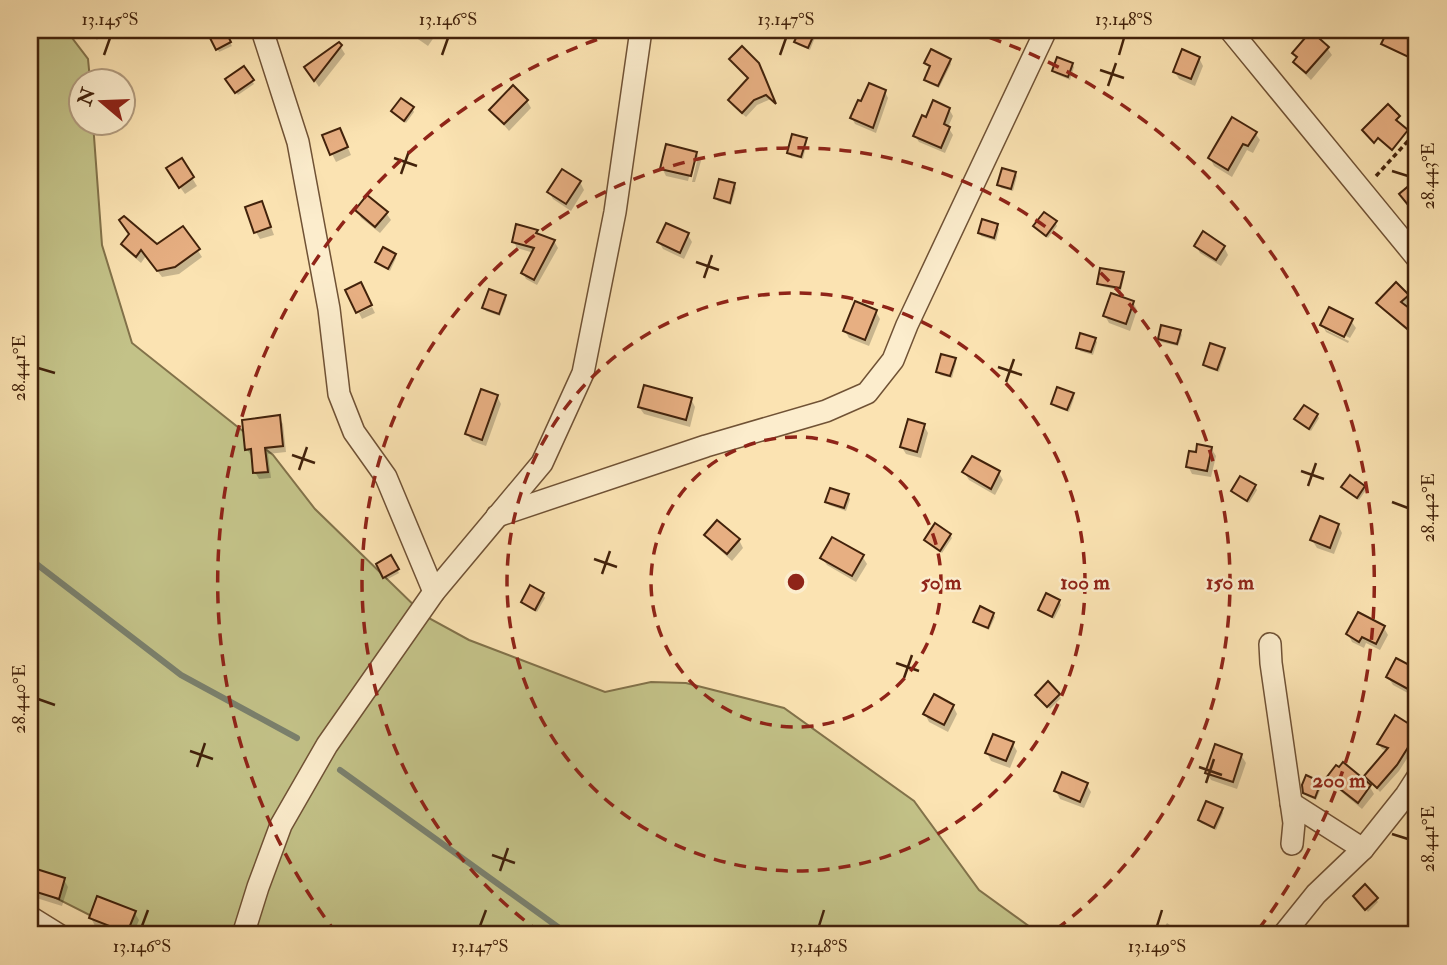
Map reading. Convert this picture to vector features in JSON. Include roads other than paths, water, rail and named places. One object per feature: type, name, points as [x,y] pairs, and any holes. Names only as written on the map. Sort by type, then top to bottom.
[{"type":"street","points":[[262,30],[298,142],[329,309],[339,394],[354,432],[386,477],[434,592]]},
{"type":"street","points":[[243,935],[281,825],[327,745],[434,592],[542,463],[583,373],[615,212],[641,30]]},
{"type":"street","points":[[495,517],[706,446],[825,411],[867,393],[893,360],[1045,30]]},
{"type":"street","points":[[1230,30],[1417,258]]},
{"type":"street","points":[[1270,643],[1294,823],[1292,844]]},
{"type":"street","points":[[1283,935],[1316,894],[1363,849],[1414,792]]},
{"type":"street","points":[[1291,803],[1363,849]]},
{"type":"street","points":[[30,916],[60,935]]},
{"type":"waterway","points":[[30,559],[181,675],[297,738]]},
{"type":"waterway","points":[[340,770],[569,935]]}]
